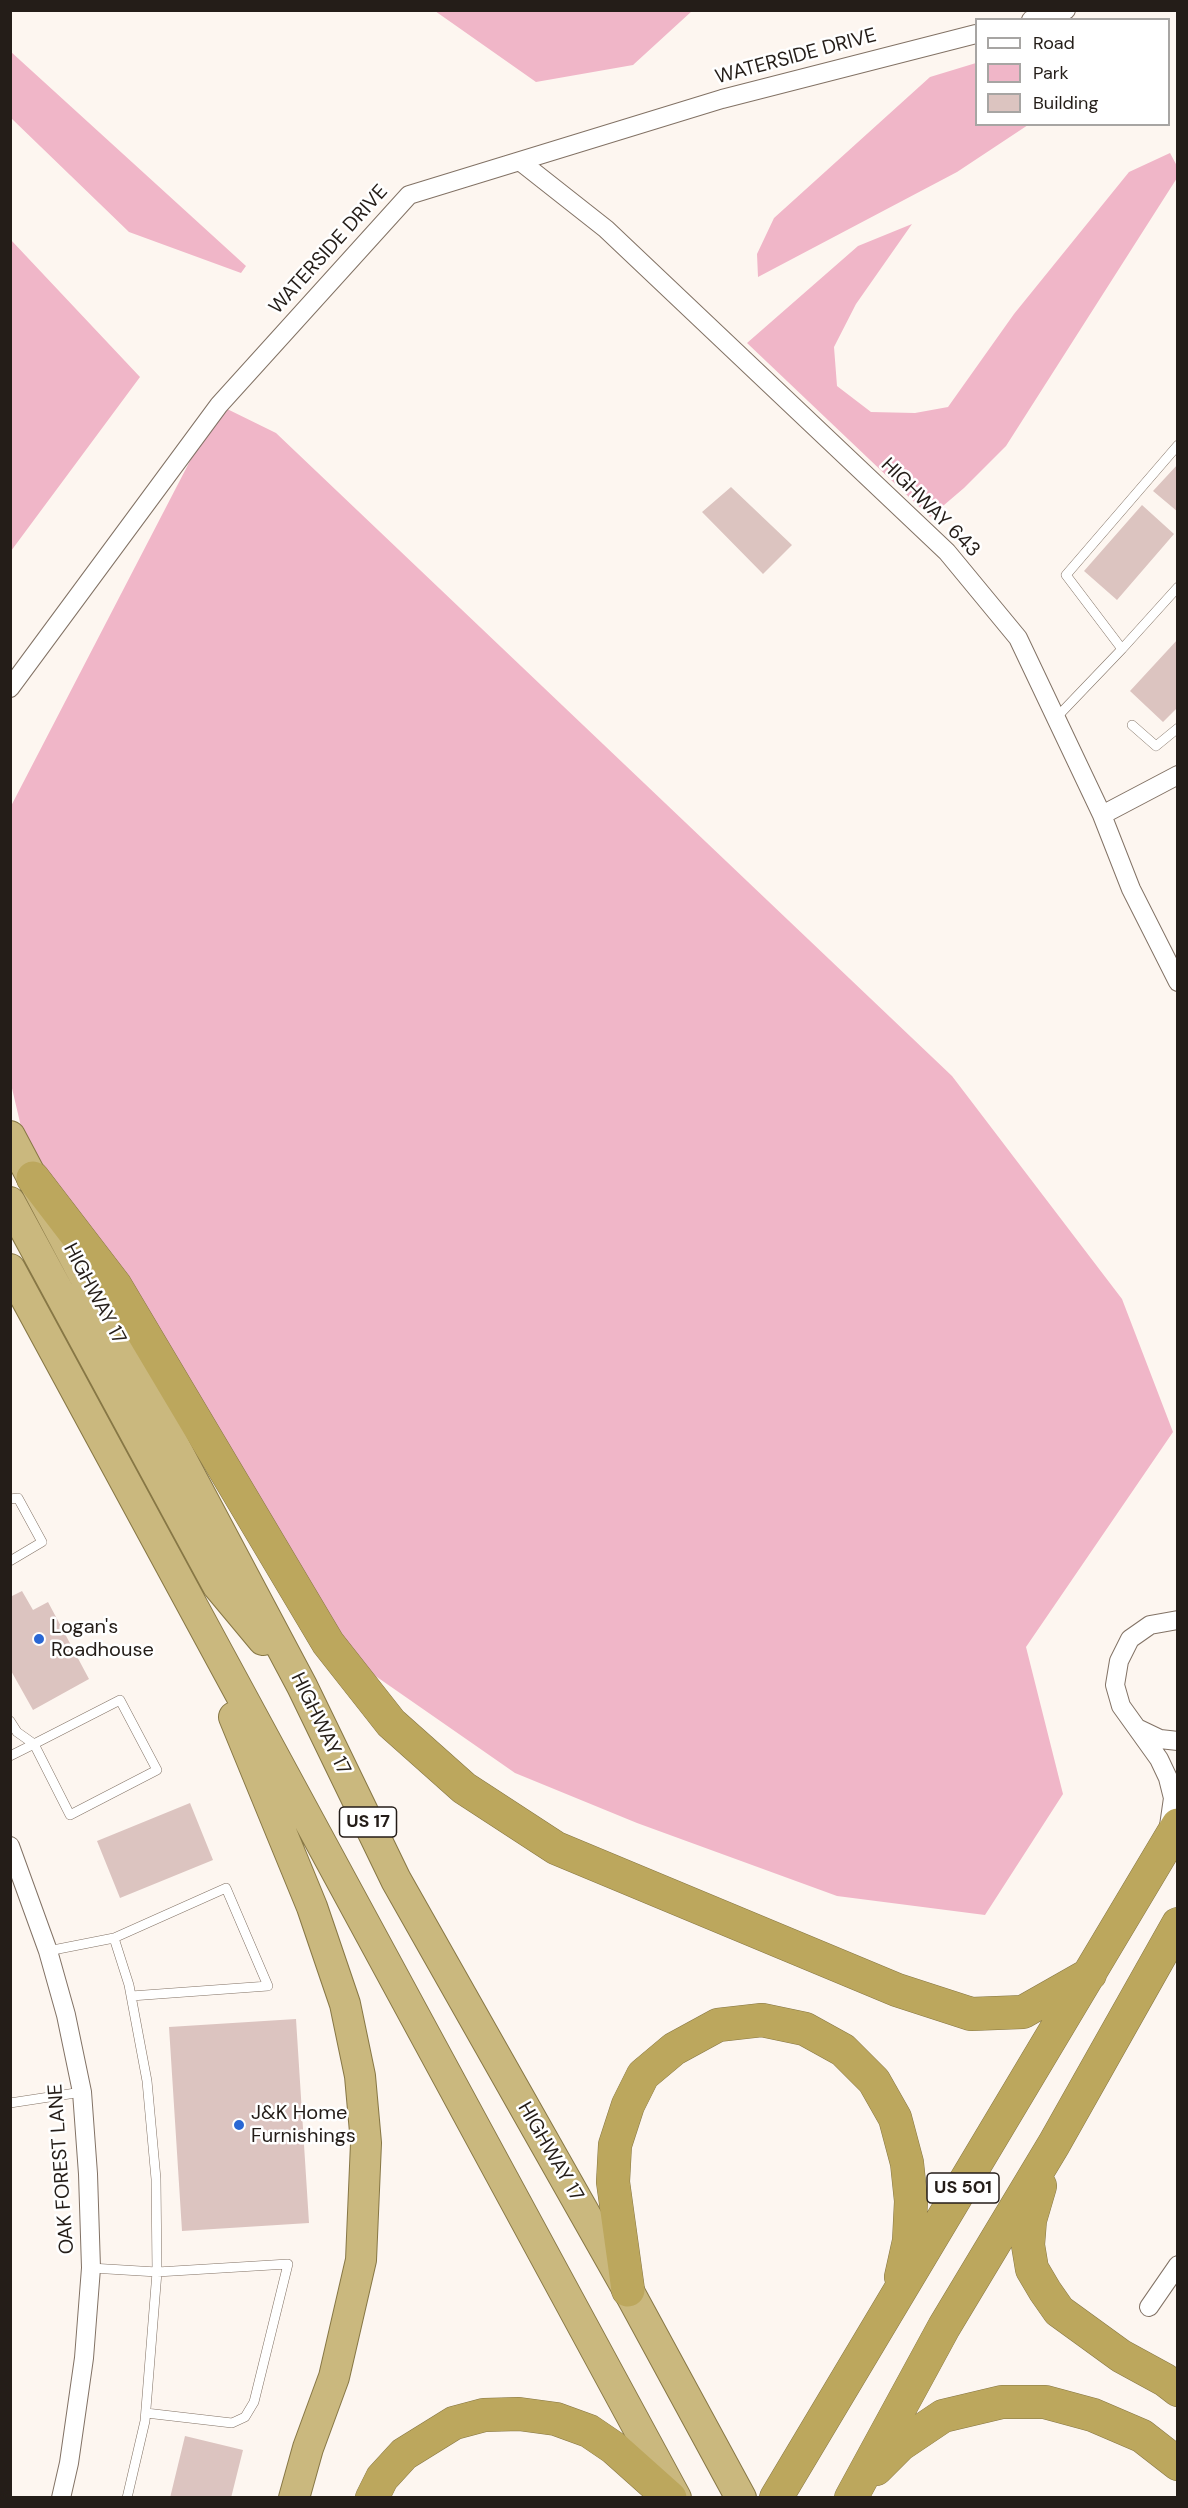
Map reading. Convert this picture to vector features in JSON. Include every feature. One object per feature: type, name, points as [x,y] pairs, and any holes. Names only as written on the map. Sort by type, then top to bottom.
[{"type":"highway","name":"HIGHWAY 17","points":[[10,1136],[302,1686],[396,1880],[628,2290],[741,2498]]},
{"type":"highway","points":[[33,1178],[115,1285],[328,1643],[391,1723],[464,1788],[556,1848],[897,1990],[971,2014],[1023,2012],[1090,1974]]},
{"type":"highway","points":[[10,1202],[218,1586],[302,1686]]},
{"type":"highway","name":"US 17","points":[[10,1269],[676,2498]]},
{"type":"highway","points":[[173,1570],[312,1907],[345,2004],[360,2076],[366,2143],[361,2260],[334,2377],[308,2448],[294,2498]]},
{"type":"highway","name":"US 501","points":[[776,2498],[895,2302],[1172,1834]]},
{"type":"highway","name":"US 501","points":[[853,2493],[944,2327],[1054,2144],[1178,1924]]},
{"type":"highway","points":[[628,2290],[613,2182],[615,2145],[628,2105],[643,2075],[674,2049],[718,2025],[762,2020],[805,2029],[843,2050],[874,2081],[895,2118],[908,2163],[910,2201],[909,2241],[895,2302]]},
{"type":"highway","points":[[1054,2144],[1030,2220],[1028,2245],[1032,2270],[1059,2311],[1121,2356],[1165,2380],[1178,2390]]},
{"type":"highway","points":[[853,2493],[900,2445],[943,2416],[1002,2402],[1045,2402],[1093,2415],[1142,2436],[1178,2464]]},
{"type":"highway","points":[[372,2498],[382,2478],[404,2454],[454,2423],[484,2415],[519,2414],[556,2419],[589,2431],[614,2448],[670,2498]]},
{"type":"street","points":[[1038,18],[1066,10]]},
{"type":"street","name":"WATERSIDE DRIVE","points":[[10,688],[219,405],[409,195],[722,99],[975,34]]},
{"type":"street","name":"HIGHWAY 643","points":[[521,162],[606,229],[947,552],[1018,638],[1102,815],[1131,889],[1178,982]]},
{"type":"street","points":[[1102,815],[1178,775]]},
{"type":"street","points":[[1172,1834],[1173,1798],[1160,1759],[1133,1726],[1121,1706],[1115,1685],[1119,1661],[1130,1639],[1150,1626],[1178,1620]]},
{"type":"street","points":[[1133,1726],[1161,1739],[1178,1741]]},
{"type":"street","name":"OAK FOREST LANE","points":[[10,1846],[48,1951],[66,2015],[82,2092],[92,2268],[84,2358],[69,2463],[61,2498]]},
{"type":"street","points":[[1149,2307],[1178,2265]]},
{"type":"lane","points":[[1122,648],[1066,575],[1178,445]]},
{"type":"lane","points":[[1056,718],[1176,592]]},
{"type":"lane","points":[[1132,724],[1156,746],[1178,728]]},
{"type":"lane","points":[[10,1499],[18,1498],[42,1542],[10,1561]]},
{"type":"lane","points":[[10,1721],[17,1732],[34,1744],[70,1815],[156,1770],[120,1700],[34,1744],[10,1756]]},
{"type":"lane","points":[[48,1951],[114,1938],[226,1888],[268,1986],[131,1996]]},
{"type":"lane","points":[[114,1938],[131,1996],[148,2092],[156,2179],[157,2272],[146,2413],[127,2498]]},
{"type":"lane","points":[[10,2103],[82,2092]]},
{"type":"lane","points":[[92,2268],[157,2272],[288,2264],[254,2402],[245,2417],[232,2422],[146,2413]]},
{"type":"green space","points":[[435,11],[692,11],[633,65],[536,82]]},
{"type":"green space","points":[[10,51],[246,266],[241,273],[129,232],[11,118]]},
{"type":"green space","points":[[975,63],[975,126],[1026,126],[957,172],[758,277],[757,254],[774,218],[930,77]]},
{"type":"green space","points":[[1170,153],[1177,166],[1177,178],[1006,446],[964,488],[930,517],[747,343],[858,246],[912,224],[856,304],[834,347],[837,386],[871,412],[915,413],[948,407],[1014,314],[1129,172]]},
{"type":"green space","points":[[11,240],[140,377],[11,551]]},
{"type":"green space","points":[[219,405],[276,433],[952,1076],[1122,1299],[1173,1432],[1026,1647],[1063,1794],[985,1915],[837,1896],[637,1823],[515,1773],[328,1643],[33,1178],[11,1084],[10,808]]},
{"type":"building","points":[[1178,464],[1178,512],[1153,491]]},
{"type":"building","points":[[731,487],[792,545],[763,574],[702,512]]},
{"type":"building","points":[[1142,505],[1174,534],[1117,600],[1084,571]]},
{"type":"building","points":[[1178,639],[1178,707],[1163,722],[1130,691]]},
{"type":"building","name":"Logan's Roadhouse","points":[[22,1591],[33,1610],[48,1602],[89,1679],[33,1710],[10,1669],[10,1597]]},
{"type":"building","points":[[190,1803],[213,1860],[120,1898],[97,1841]]},
{"type":"building","name":"J&K Home Furnishings","points":[[296,2019],[309,2223],[182,2231],[169,2027]]},
{"type":"building","points":[[185,2436],[243,2450],[231,2498],[170,2498]]},
{"type":"place","name":"Logan's Roadhouse","points":[[39,1639]]},
{"type":"place","name":"J&K Home Furnishings","points":[[239,2125]]}]
